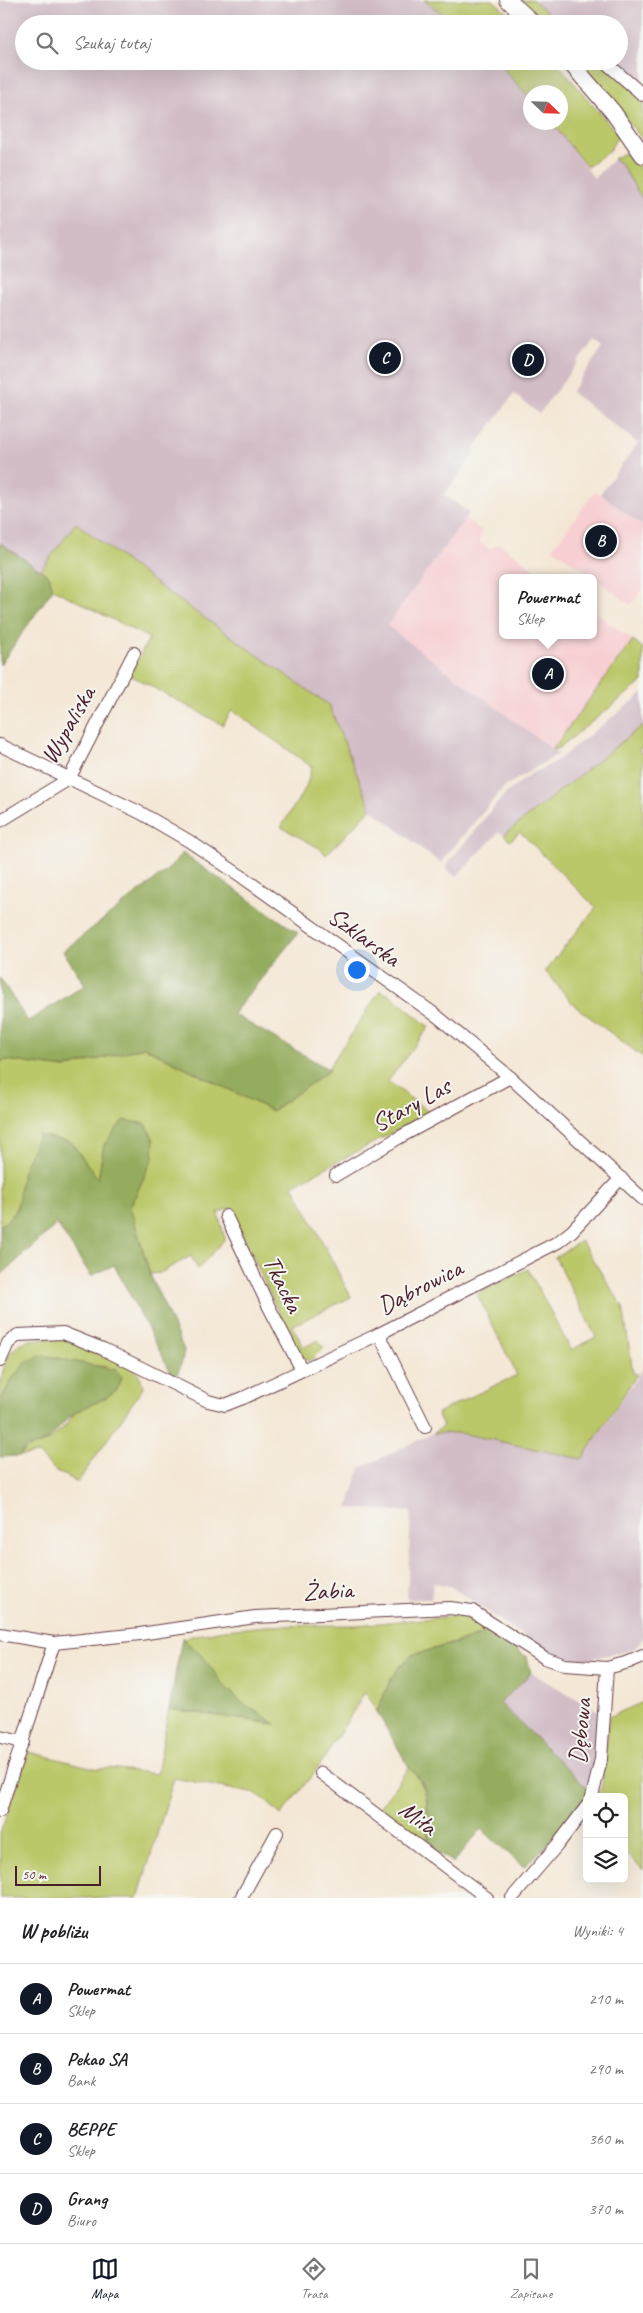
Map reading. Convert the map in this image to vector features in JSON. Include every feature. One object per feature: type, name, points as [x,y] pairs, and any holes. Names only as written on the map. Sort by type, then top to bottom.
[{"type":"street","points":[[508,0],[524,15]]},
{"type":"street","points":[[577,70],[613,112],[643,155]]},
{"type":"street","points":[[614,70],[643,95]]},
{"type":"street","name":"Wypaliska","points":[[0,821],[69,779],[134,653]]},
{"type":"street","name":"Szklarska","points":[[0,745],[141,813],[189,841],[437,1016],[510,1077],[643,1199]]},
{"type":"street","name":"Stary Las","points":[[336,1175],[400,1137],[510,1077]]},
{"type":"street","name":"Dąbrowica","points":[[0,1362],[8,1343],[18,1335],[63,1334],[103,1349],[216,1404],[225,1405],[379,1334],[558,1242],[572,1231],[621,1178]]},
{"type":"street","name":"Tkacka","points":[[226,1216],[269,1307],[302,1370]]},
{"type":"street","points":[[379,1334],[425,1426]]},
{"type":"street","name":"Żabia","points":[[0,1634],[54,1643],[140,1634],[255,1617],[450,1608],[472,1611],[545,1658],[565,1665],[607,1668],[643,1656]]},
{"type":"street","points":[[0,1811],[54,1643]]},
{"type":"street","name":"Dębowa","points":[[593,1793],[601,1759],[607,1668]]},
{"type":"street","points":[[0,1737],[23,1742]]},
{"type":"street","name":"Miła","points":[[321,1773],[487,1898]]},
{"type":"street","points":[[512,1898],[559,1843],[583,1811]]},
{"type":"street","points":[[241,1898],[276,1833]]},
{"type":"shaded area","points":[[0,0],[424,0],[444,15],[15,15],[15,70],[504,70],[523,90],[523,130],[557,130],[594,178],[614,159],[621,164],[643,200],[643,526],[600,494],[638,443],[571,392],[603,347],[594,340],[539,414],[514,394],[474,449],[476,451],[444,495],[469,513],[387,626],[558,754],[504,787],[440,863],[371,809],[329,705],[163,589],[76,523],[40,571],[0,543]]},
{"type":"shaded area","points":[[533,0],[643,0],[643,83],[634,76],[631,79],[620,70],[628,70],[628,15],[550,15]]},
{"type":"shaded area","points":[[595,491],[643,526],[643,589],[631,605],[597,580],[597,574],[589,574],[553,548]]},
{"type":"shaded area","points":[[465,518],[482,531],[480,542],[489,549],[500,544],[541,574],[499,574],[499,639],[597,639],[597,614],[633,640],[552,750],[386,626]]},
{"type":"shaded area","points":[[643,693],[643,725],[504,835],[499,832],[456,877],[445,867],[503,796],[532,773],[554,763]]},
{"type":"shaded area","points":[[643,1368],[643,1639],[633,1650],[583,1660],[568,1659],[536,1644],[450,1586],[433,1583],[431,1599],[407,1599],[411,1512],[348,1508],[360,1468],[433,1433],[460,1433],[582,1459]]},
{"type":"shaded area","points":[[531,1673],[600,1712],[591,1792],[500,1703]]},
{"type":"green space","points":[[424,0],[493,0],[510,15],[444,15]]},
{"type":"green space","points":[[515,0],[533,0],[550,15],[531,15]]},
{"type":"green space","points":[[504,70],[563,70],[615,131],[618,136],[609,151],[587,167],[558,130],[568,130],[568,85],[523,85],[523,90]]},
{"type":"green space","points":[[585,70],[611,70],[643,99],[643,140]]},
{"type":"green space","points":[[627,152],[636,162],[641,173],[643,200],[621,164],[614,159]]},
{"type":"green space","points":[[76,523],[163,589],[329,705],[371,809],[326,855],[321,849],[281,827],[306,787],[312,767],[232,710],[223,725],[130,675],[149,638],[53,589],[49,576],[40,571]]},
{"type":"green space","points":[[0,543],[49,576],[53,589],[0,665]]},
{"type":"green space","points":[[633,640],[643,648],[643,681],[559,748],[552,750]]},
{"type":"green space","points":[[643,725],[643,747],[639,750],[643,755],[643,1057],[575,1006],[545,971],[596,908],[520,832],[510,841],[504,835]]},
{"type":"green space","points":[[182,853],[298,933],[233,1014],[330,1070],[272,1111],[144,1047],[65,1068],[5,1060],[0,1062],[0,978],[28,1021],[85,985],[63,951],[167,870]]},
{"type":"green space","points":[[380,991],[390,995],[429,1027],[388,1081],[430,1113],[293,1185],[351,1297],[292,1326],[304,1347],[318,1340],[324,1348],[309,1361],[299,1356],[230,1208],[218,1213],[225,1239],[198,1269],[191,1256],[160,1273],[150,1274],[130,1207],[153,1158],[104,1145],[98,1179],[71,1142],[21,1179],[17,1206],[11,1216],[0,1226],[0,1062],[5,1060],[65,1068],[144,1047],[272,1111],[329,1070],[328,1068]]},
{"type":"green space","points":[[123,1120],[146,1124],[154,1140],[153,1158],[130,1207],[150,1274],[184,1350],[182,1362],[175,1380],[114,1265],[91,1276],[57,1224],[0,1276],[0,1226],[12,1215],[17,1206],[22,1174],[38,1135],[71,1142],[98,1179],[104,1145]]},
{"type":"green space","points":[[581,1241],[623,1307],[633,1373],[637,1374],[582,1459],[460,1433],[433,1433],[443,1426],[437,1413],[517,1375],[477,1294],[528,1269],[571,1350],[596,1337],[555,1257]]},
{"type":"green space","points":[[59,1339],[86,1346],[126,1364],[138,1374],[143,1388],[78,1482],[56,1471],[38,1454],[20,1456],[30,1447],[49,1440],[64,1426],[107,1367],[72,1363],[57,1357],[27,1361],[13,1378],[0,1401],[4,1366],[13,1350],[31,1340]]},
{"type":"green space","points":[[43,1355],[116,1370],[122,1377],[110,1395],[81,1409],[68,1418],[49,1439],[26,1447],[20,1456],[0,1457],[0,1401],[13,1378],[27,1361]]},
{"type":"green space","points":[[456,1616],[468,1618],[489,1631],[412,1655],[399,1667],[390,1681],[377,1712],[365,1692],[320,1765],[281,1815],[256,1794],[174,1778],[138,1898],[0,1898],[0,1834],[29,1752],[98,1769],[110,1768],[157,1774],[169,1709],[274,1724],[244,1704],[225,1687],[204,1658],[182,1638],[224,1630],[266,1626],[356,1625]]},
{"type":"green space","points":[[489,1631],[527,1657],[531,1673],[500,1703],[591,1792],[583,1793],[583,1802],[546,1846],[524,1867],[481,1829],[453,1863],[429,1846],[427,1795],[420,1779],[409,1767],[377,1712],[390,1681],[399,1667],[412,1655],[467,1640]]},
{"type":"green space","points":[[182,1638],[204,1658],[225,1687],[244,1704],[276,1724],[169,1709]]},
{"type":"green space","points":[[643,1702],[643,1870],[628,1855],[628,1793],[599,1793],[602,1785],[609,1717]]},
{"type":"green space","points":[[409,1767],[418,1778],[426,1796],[429,1846],[379,1809]]},
{"type":"place","name":"BEPPE","points":[[385,358]]},
{"type":"place","name":"Grang","points":[[528,360]]},
{"type":"place","name":"Pekao SA","points":[[601,541]]},
{"type":"place","name":"Powermat","points":[[548,674]]}]
